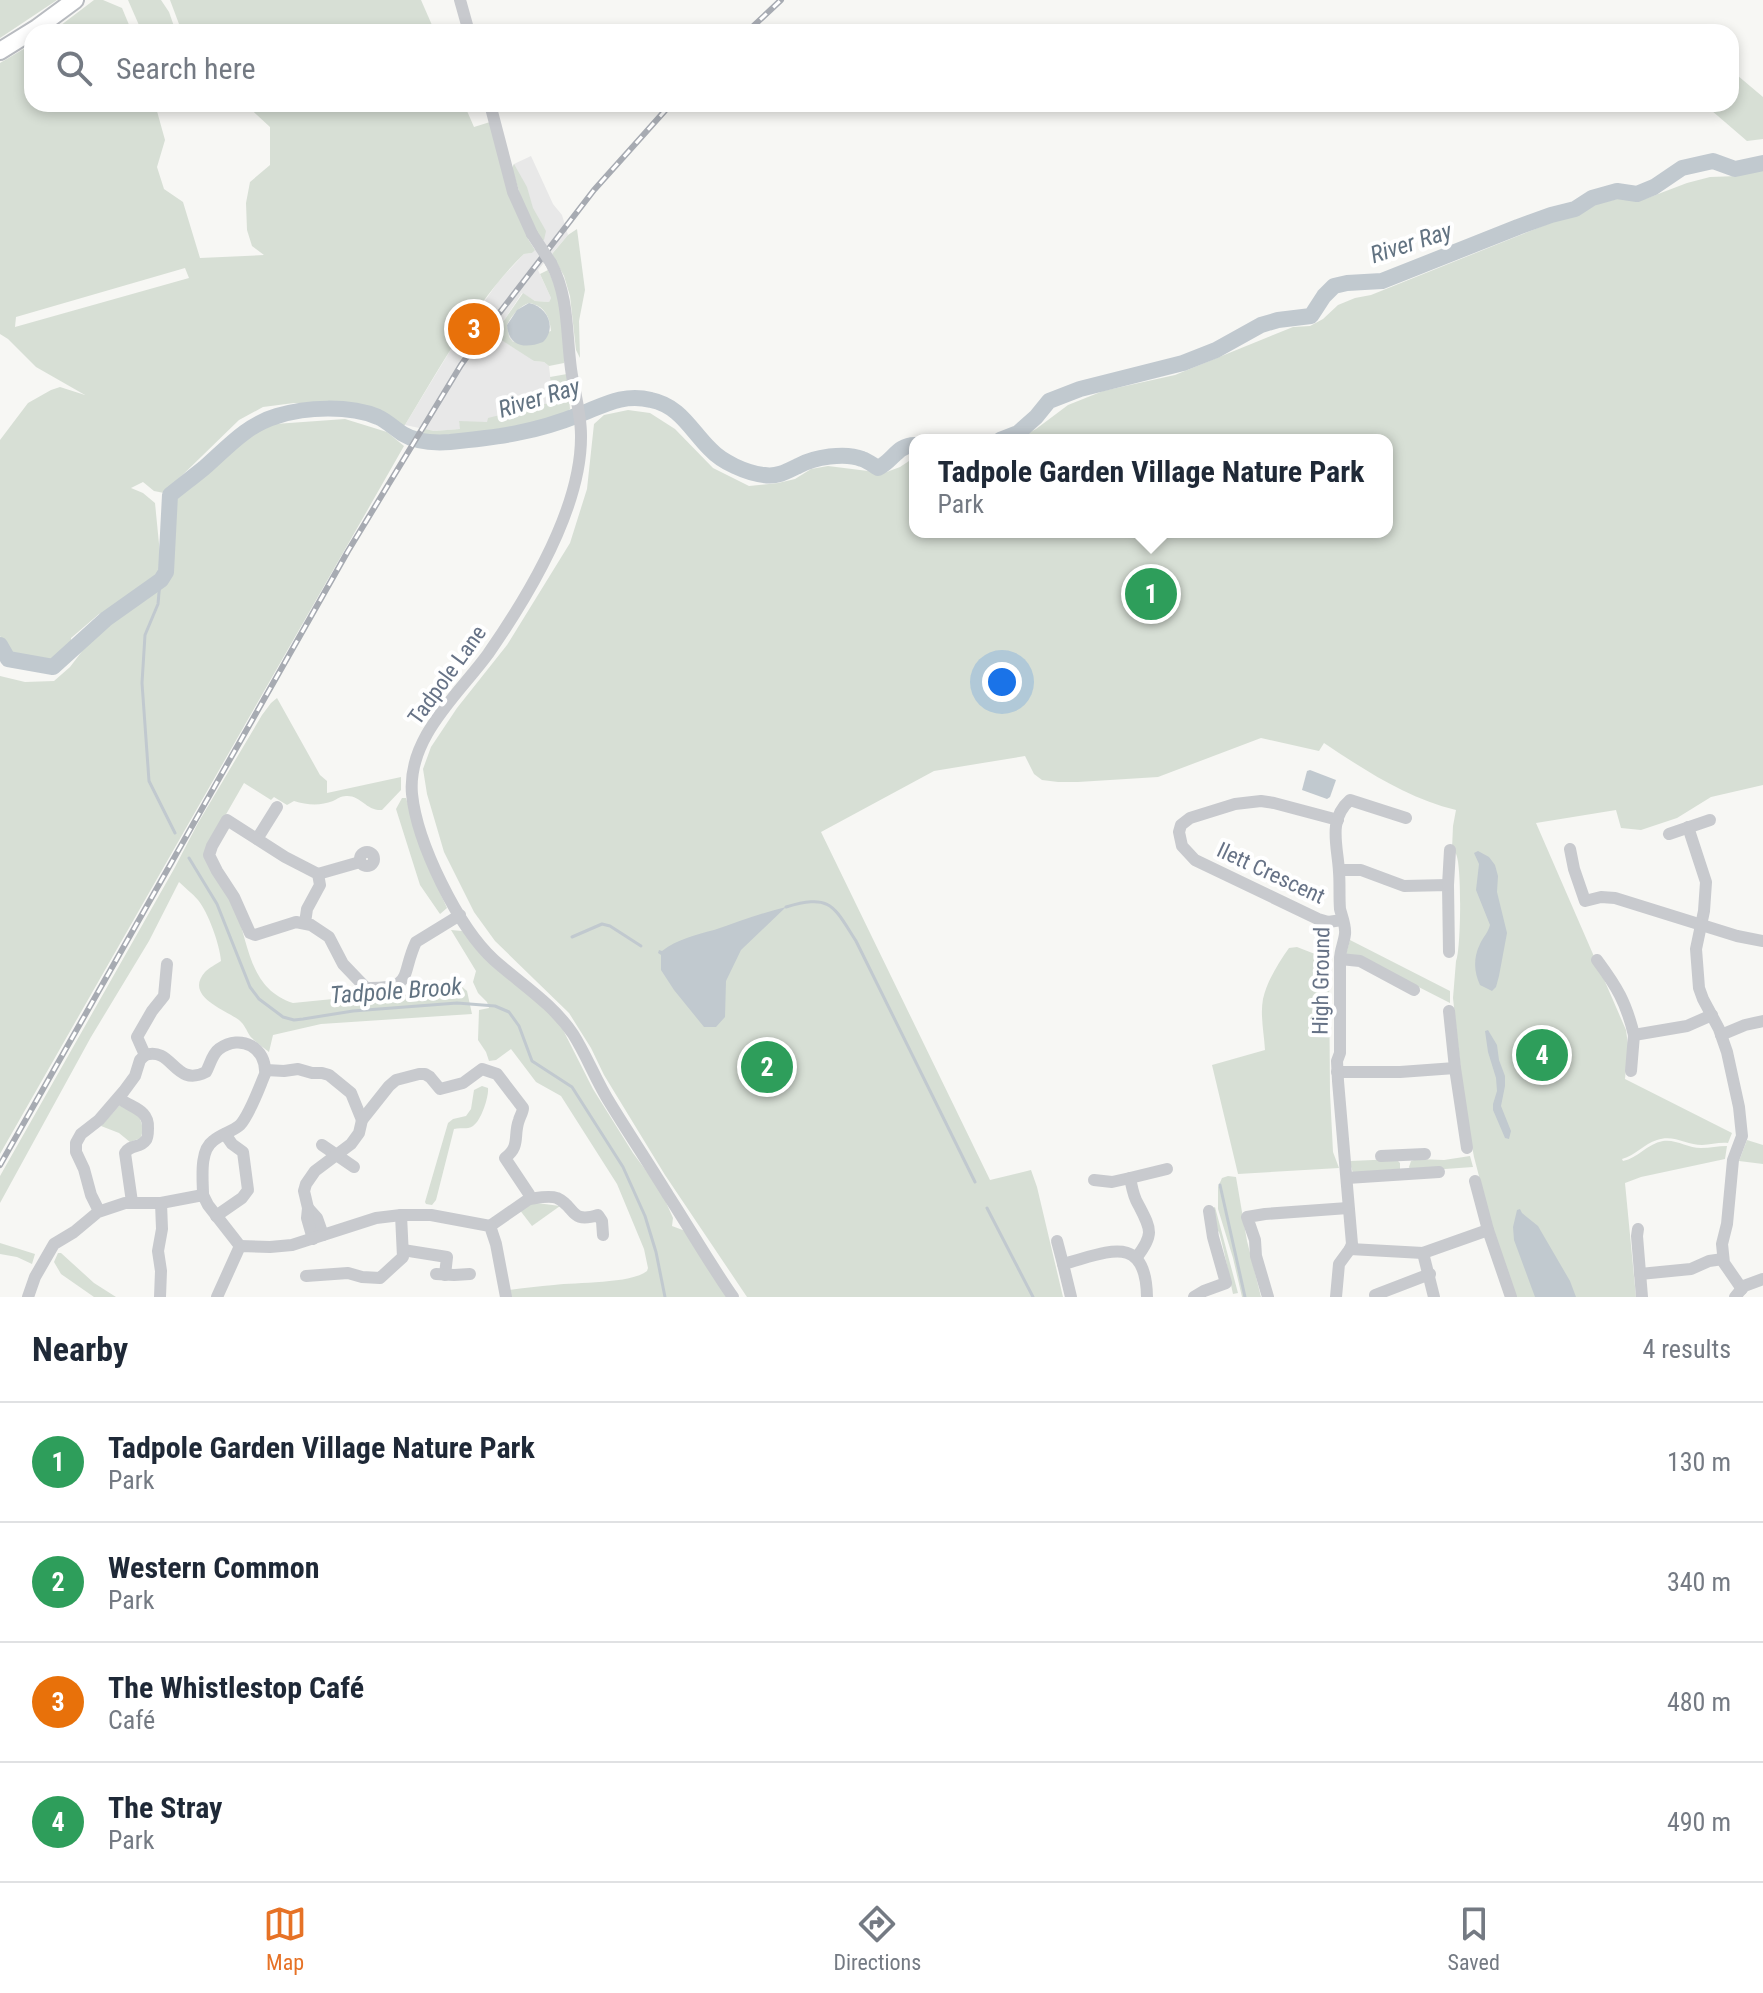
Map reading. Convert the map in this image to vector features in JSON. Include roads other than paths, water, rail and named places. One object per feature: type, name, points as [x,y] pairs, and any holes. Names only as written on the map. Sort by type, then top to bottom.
[{"type":"main road","points":[[43,24],[75,0]]},
{"type":"main road","points":[[0,51],[24,36]]},
{"type":"street","points":[[460,0],[467,24]]},
{"type":"street","name":"Tadpole Lane","points":[[492,112],[513,192],[532,234],[551,263],[566,306],[581,434],[578,465],[563,522],[549,551],[501,634],[422,744],[414,768],[412,788],[417,819],[435,867],[460,915],[485,950],[551,1008],[572,1032],[625,1129],[733,1297]]},
{"type":"street","points":[[1338,820],[1345,804],[1353,800],[1406,818]]},
{"type":"street","name":"Ilett Crescent","points":[[1338,820],[1274,803],[1248,802],[1190,818],[1181,825],[1179,832],[1182,846],[1195,860],[1318,919],[1328,922],[1342,920]]},
{"type":"street","points":[[257,839],[277,807]]},
{"type":"street","points":[[360,862],[318,874],[227,820],[209,855],[253,936],[296,922],[305,923],[329,937],[343,964],[366,988],[400,982],[405,977],[418,941],[460,915]]},
{"type":"street","name":"High Ground","points":[[1336,1297],[1339,1264],[1352,1244],[1337,1072],[1340,1053],[1340,959],[1345,931],[1335,841],[1338,820]]},
{"type":"street","points":[[1669,834],[1710,820]]},
{"type":"street","points":[[1688,827],[1705,878],[1705,904],[1696,949],[1701,995],[1730,1060],[1742,1134],[1733,1160],[1723,1259],[1739,1293],[1752,1282],[1763,1279]]},
{"type":"street","points":[[1570,849],[1579,903],[1608,897],[1763,941]]},
{"type":"street","points":[[1449,952],[1450,850]]},
{"type":"street","points":[[1339,870],[1366,871],[1404,886],[1448,885]]},
{"type":"street","points":[[305,923],[307,909],[320,885],[318,874]]},
{"type":"street","points":[[1340,959],[1360,961],[1414,990]]},
{"type":"street","points":[[1597,960],[1624,1000],[1634,1035],[1631,1071]]},
{"type":"street","points":[[145,1055],[137,1037],[164,996],[167,964]]},
{"type":"street","points":[[1449,1011],[1467,1148]]},
{"type":"street","points":[[1634,1035],[1687,1026],[1712,1015]]},
{"type":"street","points":[[1721,1035],[1763,1021]]},
{"type":"street","points":[[99,1211],[76,1152],[76,1143],[81,1134],[119,1098],[135,1076],[140,1060],[145,1055],[162,1055],[176,1069],[194,1076],[206,1072],[218,1050],[242,1042],[259,1051],[266,1070],[243,1120],[237,1127],[211,1141],[207,1147],[203,1195],[240,1246],[282,1247],[376,1218],[401,1215],[431,1215],[490,1226],[529,1199],[553,1198],[578,1216],[586,1218],[597,1215],[602,1221],[603,1235]]},
{"type":"street","points":[[1337,1072],[1455,1068]]},
{"type":"street","points":[[266,1070],[298,1069],[329,1075],[351,1093],[362,1120]]},
{"type":"street","points":[[318,1237],[307,1218],[306,1184],[319,1168],[355,1139],[362,1120],[396,1080],[419,1074],[428,1076],[435,1093],[463,1083],[482,1069],[501,1077],[524,1111],[518,1123],[514,1148],[505,1158],[527,1190],[529,1199]]},
{"type":"street","points":[[351,1093],[380,1098]]},
{"type":"street","points":[[119,1098],[143,1112],[148,1120],[146,1141],[129,1147],[125,1153],[132,1202]]},
{"type":"street","points":[[216,1216],[242,1198],[248,1190],[243,1152],[225,1134]]},
{"type":"street","points":[[322,1145],[354,1167]]},
{"type":"street","points":[[1381,1156],[1425,1154]]},
{"type":"street","points":[[1404,1155],[1405,1174]]},
{"type":"street","points":[[1094,1180],[1112,1182],[1167,1169]]},
{"type":"street","points":[[1347,1178],[1439,1172]]},
{"type":"street","points":[[1130,1178],[1149,1232],[1148,1242],[1136,1258]]},
{"type":"street","points":[[1475,1181],[1511,1297]]},
{"type":"street","points":[[28,1297],[35,1277],[54,1244],[99,1211],[132,1202],[161,1203],[203,1195]]},
{"type":"street","points":[[160,1297],[158,1248],[162,1225],[161,1203]]},
{"type":"street","points":[[1268,1297],[1246,1213],[1348,1208]]},
{"type":"street","points":[[1194,1297],[1204,1291],[1228,1290],[1209,1211]]},
{"type":"street","points":[[306,1276],[349,1273],[380,1278],[401,1260],[401,1215]]},
{"type":"street","points":[[490,1226],[506,1297]]},
{"type":"street","points":[[1638,1229],[1642,1297]]},
{"type":"street","points":[[1350,1249],[1423,1253],[1488,1230]]},
{"type":"street","points":[[1057,1241],[1071,1297]]},
{"type":"street","points":[[217,1297],[240,1246]]},
{"type":"street","points":[[403,1250],[447,1257],[441,1274],[470,1274]]},
{"type":"street","points":[[1063,1264],[1115,1251],[1128,1253],[1136,1258],[1146,1274],[1147,1297]]},
{"type":"street","points":[[1423,1253],[1434,1297]]},
{"type":"street","points":[[1640,1274],[1687,1270],[1723,1259]]},
{"type":"street","points":[[1375,1295],[1430,1274]]},
{"type":"waterway","name":"River Ray","points":[[1015,434],[1049,401],[1080,389],[1183,363],[1216,350],[1261,325],[1311,316],[1334,286],[1382,281],[1518,227],[1575,209],[1592,198],[1617,191],[1637,194],[1654,187],[1682,168],[1713,161],[1735,169],[1763,163]]},
{"type":"waterway","name":"River Ray","points":[[0,645],[8,659],[53,667],[106,619],[161,580],[166,572],[170,495],[246,431],[288,413],[314,409],[367,413],[414,439],[444,442],[525,431],[566,420],[614,401],[641,398],[670,407],[715,454],[728,462],[750,472],[769,475],[781,474],[812,460],[830,456],[855,457],[878,468],[899,450],[909,446]]},
{"type":"waterway","name":"Tadpole Brook","points":[[160,581],[158,604],[145,635],[142,683],[149,781],[175,833]]},
{"type":"waterway","name":"Tadpole Brook","points":[[189,858],[217,904],[250,987],[259,999],[283,1017],[294,1020],[353,1011],[457,1003],[495,1006],[509,1012],[519,1026],[532,1061],[572,1087],[623,1167],[645,1216],[665,1297]]},
{"type":"waterway","points":[[786,907],[822,903],[836,911],[842,919],[856,941],[975,1182]]},
{"type":"waterway","points":[[572,937],[602,924],[641,946]]},
{"type":"waterway","points":[[1220,1185],[1245,1297]]},
{"type":"waterway","points":[[987,1208],[1033,1297]]},
{"type":"railway","points":[[756,24],[781,0]]},
{"type":"railway","points":[[0,1165],[348,551],[461,365],[594,190],[664,112]]},
{"type":"place","name":"The Whistlestop Café","points":[[474,329]]},
{"type":"place","name":"Tadpole Garden Village Nature Park","points":[[1151,594]]},
{"type":"place","name":"The Stray","points":[[1542,1055]]},
{"type":"place","name":"Western Common","points":[[767,1067]]}]
